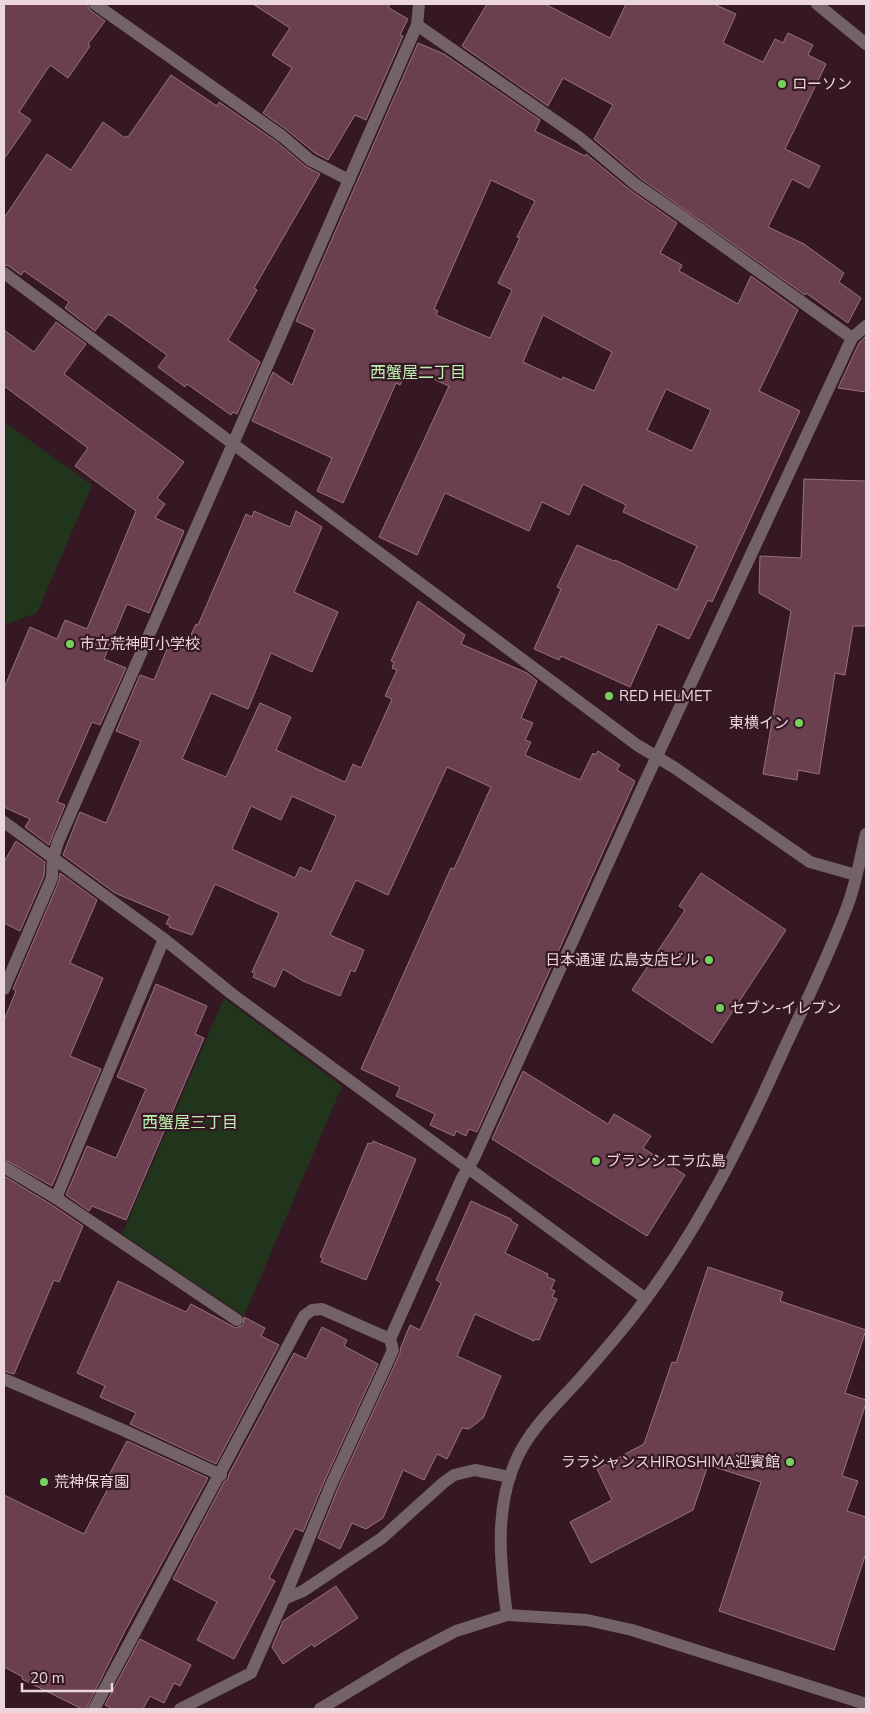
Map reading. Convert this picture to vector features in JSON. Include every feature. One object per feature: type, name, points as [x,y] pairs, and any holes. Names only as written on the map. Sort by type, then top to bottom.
[{"type":"street","points":[[95,4],[282,136],[310,160],[349,180]]},
{"type":"street","points":[[4,989],[52,878],[53,858],[417,25],[417,4]]},
{"type":"street","points":[[817,4],[866,44]]},
{"type":"street","points":[[417,25],[580,138],[634,184],[680,214],[852,338]]},
{"type":"street","points":[[4,273],[637,745],[810,862],[856,875]]},
{"type":"street","points":[[180,1709],[251,1673],[331,1485],[393,1350],[390,1340],[462,1178],[852,338],[866,326]]},
{"type":"street","points":[[4,822],[164,939],[232,994],[646,1299]]},
{"type":"street","points":[[507,1615],[501,1571],[501,1520],[510,1477],[517,1459],[525,1443],[545,1415],[604,1352],[646,1299],[704,1208],[758,1106],[848,906],[866,834]]},
{"type":"street","points":[[56,1198],[164,939]]},
{"type":"street","points":[[4,1167],[56,1198],[237,1320]]},
{"type":"street","points":[[94,1709],[308,1312],[322,1308],[390,1340]]},
{"type":"street","points":[[4,1379],[220,1474]]},
{"type":"street","points":[[284,1599],[303,1591],[382,1538],[454,1475],[475,1470],[510,1477]]},
{"type":"street","points":[[320,1709],[408,1656],[456,1631],[507,1615],[587,1620],[632,1630],[866,1704]]},
{"type":"green space","points":[[4,422],[92,485],[37,613],[4,625]]},
{"type":"green space","points":[[224,998],[342,1086],[244,1316],[122,1234]]},
{"type":"building","points":[[4,4],[87,4],[90,10],[105,21],[88,44],[90,46],[68,78],[50,65],[19,112],[31,120],[4,159]]},
{"type":"building","points":[[253,4],[389,4],[389,8],[408,19],[400,35],[403,36],[366,120],[355,115],[328,160],[315,153],[263,113],[292,68],[272,55],[290,28]]},
{"type":"building","points":[[487,4],[545,4],[610,38],[626,4],[714,4],[736,14],[723,43],[763,62],[775,39],[783,43],[788,33],[813,45],[808,55],[826,64],[785,149],[820,166],[809,188],[792,179],[768,227],[804,244],[844,273],[839,282],[861,298],[848,323],[806,293],[805,295],[640,178],[594,139],[613,105],[563,78],[548,106],[462,46]]},
{"type":"building","points":[[418,43],[444,54],[540,120],[535,131],[585,156],[586,154],[630,190],[677,223],[660,253],[682,265],[679,271],[738,304],[751,276],[798,310],[759,391],[800,411],[712,602],[708,600],[689,639],[658,624],[630,687],[561,656],[559,660],[534,649],[561,589],[557,587],[577,545],[615,560],[677,590],[697,546],[623,512],[626,505],[583,484],[569,515],[542,502],[529,531],[445,493],[417,555],[379,537],[449,386],[408,368],[400,385],[396,383],[343,503],[317,491],[332,458],[252,421],[273,372],[292,385],[315,330],[296,321]],"holes":[[[491,180],[535,201],[517,237],[520,238],[498,283],[512,290],[490,338],[436,315],[438,311],[434,309]],[[543,315],[612,352],[594,391],[563,377],[562,380],[523,362]],[[666,389],[711,410],[692,451],[647,430]]]},
{"type":"building","points":[[171,75],[217,106],[219,102],[277,142],[305,166],[320,174],[254,288],[257,290],[228,340],[260,362],[237,414],[233,412],[231,415],[187,384],[185,387],[158,367],[167,355],[111,315],[108,314],[95,331],[65,308],[69,302],[24,271],[21,275],[9,266],[4,265],[4,218],[47,154],[71,170],[103,122],[125,138],[126,136],[128,137]]},
{"type":"building","points":[[56,322],[86,344],[64,374],[184,462],[157,498],[165,504],[155,518],[184,531],[149,613],[127,604],[104,659],[126,668],[100,725],[92,722],[57,802],[65,805],[49,845],[25,827],[30,819],[4,807],[4,688],[30,627],[57,639],[65,620],[87,629],[136,511],[75,466],[88,448],[4,386],[4,330],[34,352]]},
{"type":"building","points":[[866,336],[866,392],[838,388],[859,343]]},
{"type":"building","points":[[804,479],[866,481],[866,626],[853,626],[845,675],[835,673],[819,774],[798,770],[797,780],[763,774],[791,611],[759,593],[760,556],[801,558]]},
{"type":"building","points":[[254,511],[290,527],[296,511],[322,527],[294,592],[338,612],[312,672],[271,653],[248,709],[211,693],[182,759],[226,777],[260,703],[291,717],[276,750],[345,782],[353,764],[361,768],[392,699],[385,696],[397,670],[392,668],[394,662],[391,661],[418,601],[465,635],[461,644],[527,673],[537,681],[521,718],[533,723],[525,740],[531,742],[525,755],[580,780],[593,753],[595,755],[598,751],[620,765],[617,770],[635,781],[477,1132],[469,1129],[466,1136],[456,1131],[454,1136],[430,1125],[435,1114],[396,1096],[400,1087],[361,1069],[451,868],[454,869],[491,787],[447,767],[388,895],[356,880],[330,935],[364,950],[355,972],[351,970],[340,996],[303,981],[283,969],[275,987],[253,977],[255,973],[252,972],[279,913],[215,884],[192,935],[169,927],[170,925],[166,924],[170,916],[115,893],[63,855],[80,812],[106,823],[141,741],[116,731],[140,675],[154,680],[173,635],[188,641],[196,624],[198,625],[246,514],[252,517]],"holes":[[[292,796],[336,816],[311,872],[300,867],[295,878],[232,849],[251,806],[281,820]]]},
{"type":"building","points":[[16,841],[45,862],[44,876],[20,931],[4,923],[4,862]]},
{"type":"building","points":[[60,873],[97,900],[70,963],[103,978],[70,1056],[101,1069],[52,1186],[4,1159],[4,1020],[16,991],[13,989],[59,881]]},
{"type":"building","name":"日本通運 広島支店ビル","points":[[701,873],[786,930],[712,1043],[632,990],[685,910],[679,906]]},
{"type":"building","points":[[156,984],[207,1006],[195,1034],[204,1038],[126,1220],[92,1206],[89,1211],[66,1195],[87,1146],[116,1158],[146,1089],[117,1077]]},
{"type":"building","name":"ブランシエラ広島","points":[[523,1071],[608,1124],[614,1114],[651,1136],[643,1148],[685,1175],[647,1236],[492,1139]]},
{"type":"building","points":[[373,1141],[416,1159],[366,1280],[321,1262],[323,1258],[320,1257],[368,1143],[371,1144]]},
{"type":"building","points":[[4,1176],[83,1226],[59,1282],[54,1280],[14,1374],[4,1371]]},
{"type":"building","points":[[471,1201],[511,1219],[511,1221],[518,1225],[505,1253],[548,1274],[547,1277],[555,1280],[551,1289],[555,1291],[552,1297],[557,1299],[539,1340],[535,1339],[534,1341],[475,1314],[457,1356],[501,1376],[483,1418],[469,1429],[462,1428],[447,1459],[437,1454],[424,1480],[403,1470],[383,1518],[366,1529],[352,1523],[340,1549],[318,1538],[338,1488],[400,1353],[410,1325],[420,1330],[441,1283],[436,1280]]},
{"type":"building","name":"ララシャンスHIROSHIMA迎賓館","points":[[708,1267],[783,1292],[780,1301],[866,1330],[845,1393],[866,1400],[866,1403],[842,1476],[858,1481],[847,1511],[866,1517],[866,1553],[834,1650],[719,1611],[761,1482],[708,1465],[693,1510],[591,1563],[570,1522],[612,1500],[597,1469],[644,1444],[672,1362],[676,1363]]},
{"type":"building","points":[[118,1281],[186,1312],[191,1304],[236,1328],[243,1325],[244,1317],[265,1328],[261,1336],[279,1345],[216,1464],[130,1424],[136,1413],[100,1397],[105,1386],[77,1373]]},
{"type":"building","points":[[322,1327],[347,1340],[344,1346],[378,1364],[303,1532],[295,1528],[269,1578],[275,1581],[234,1659],[197,1640],[217,1602],[173,1579],[294,1353],[306,1359]]},
{"type":"building","points":[[127,1441],[208,1478],[125,1631],[86,1709],[82,1709],[22,1679],[23,1677],[4,1667],[4,1495],[84,1534],[114,1477],[109,1475]]},
{"type":"building","points":[[336,1586],[358,1618],[314,1647],[312,1644],[283,1664],[272,1647],[283,1621]]},
{"type":"building","points":[[140,1639],[191,1665],[180,1686],[174,1683],[164,1703],[150,1696],[143,1709],[113,1709],[105,1705]]},
{"type":"place","name":"ローソン","points":[[782,84]]},
{"type":"place","name":"市立荒神町小学校","points":[[70,644]]},
{"type":"place","name":"RED HELMET","points":[[609,696]]},
{"type":"place","name":"東横イン","points":[[799,723]]},
{"type":"place","name":"日本通運 広島支店ビル","points":[[709,960]]},
{"type":"place","name":"セブン-イレブン","points":[[720,1008]]},
{"type":"place","name":"ブランシエラ広島","points":[[596,1161]]},
{"type":"place","name":"ララシャンスHIROSHIMA迎賓館","points":[[790,1462]]},
{"type":"place","name":"荒神保育園","points":[[44,1482]]},
{"type":"district","name":"西蟹屋二丁目","points":[[418,373]]},
{"type":"district","name":"西蟹屋三丁目","points":[[190,1123]]}]
